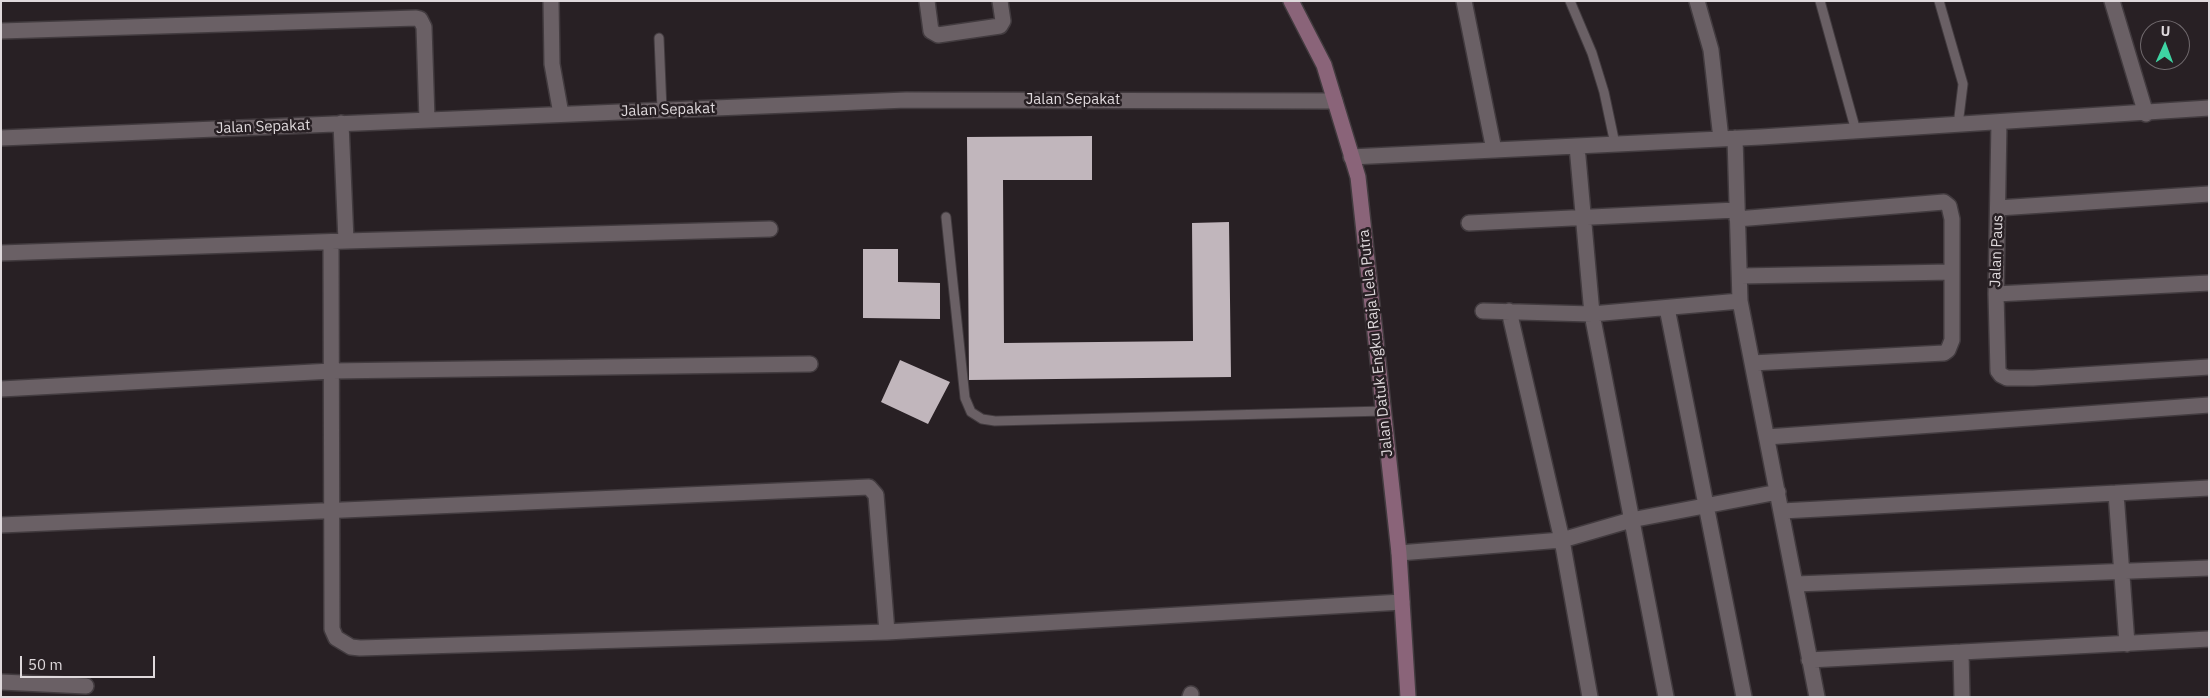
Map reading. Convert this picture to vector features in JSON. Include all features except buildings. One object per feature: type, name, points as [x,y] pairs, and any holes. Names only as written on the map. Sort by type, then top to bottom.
[{"type":"street","points":[[551,1],[552,64],[560,114]]},
{"type":"street","points":[[927,1],[931,31],[938,35],[1000,26],[1003,22],[1000,1]]},
{"type":"street","name":"Jalan Datuk Engku Raja Lela Putra","points":[[1291,1],[1324,65],[1358,178],[1399,553],[1408,697]]},
{"type":"street","points":[[1464,1],[1494,150]]},
{"type":"street","points":[[1697,1],[1711,50],[1728,138],[1741,276],[1740,301],[1817,697]]},
{"type":"street","points":[[2112,1],[2146,114]]},
{"type":"street","points":[[1,31],[416,18],[420,19],[424,27],[427,120]]},
{"type":"street","name":"Jalan Sepakat","points":[[1,138],[906,100],[1335,100]]},
{"type":"street","points":[[1351,156],[1856,131],[2146,114],[2209,108]]},
{"type":"street","name":"Jalan Paus","points":[[1999,122],[1996,294],[1998,371],[2004,377],[2034,378],[2209,367]]},
{"type":"street","points":[[340,123],[339,242],[332,371],[332,629],[336,638],[351,647],[370,648],[887,632],[1402,602]]},
{"type":"street","points":[[1578,146],[1592,314],[1666,697]]},
{"type":"street","points":[[1998,208],[2209,194]]},
{"type":"street","points":[[1469,223],[1584,217],[1736,214],[1944,202],[1949,206],[1952,219],[1950,272],[1952,340],[1944,354],[1752,363]]},
{"type":"street","points":[[1,253],[770,229]]},
{"type":"street","points":[[1741,276],[1950,272]]},
{"type":"street","points":[[1996,294],[2209,282]]},
{"type":"street","points":[[1483,311],[1592,314],[1740,301]]},
{"type":"street","points":[[1667,308],[1744,697]]},
{"type":"street","points":[[1509,311],[1562,540],[1590,697]]},
{"type":"street","points":[[1,389],[332,371],[810,364]]},
{"type":"street","points":[[1767,437],[2209,406]]},
{"type":"street","points":[[1,525],[868,487],[876,494],[887,632]]},
{"type":"street","points":[[1782,511],[2209,488]]},
{"type":"street","points":[[1399,553],[1562,540],[1631,520],[1778,492]]},
{"type":"street","points":[[2116,493],[2127,644]]},
{"type":"street","points":[[1796,584],[2209,568]]},
{"type":"street","points":[[1809,660],[2209,639]]},
{"type":"street","points":[[1960,652],[1962,697]]},
{"type":"street","points":[[1,682],[86,686]]},
{"type":"lane","points":[[1570,1],[1592,52],[1604,92],[1615,144]]},
{"type":"lane","points":[[1820,1],[1856,131]]},
{"type":"lane","points":[[1939,1],[1963,84],[1958,125]]},
{"type":"lane","points":[[659,38],[662,110]]},
{"type":"lane","points":[[946,217],[965,398],[971,412],[982,419],[995,421],[1384,411]]}]
